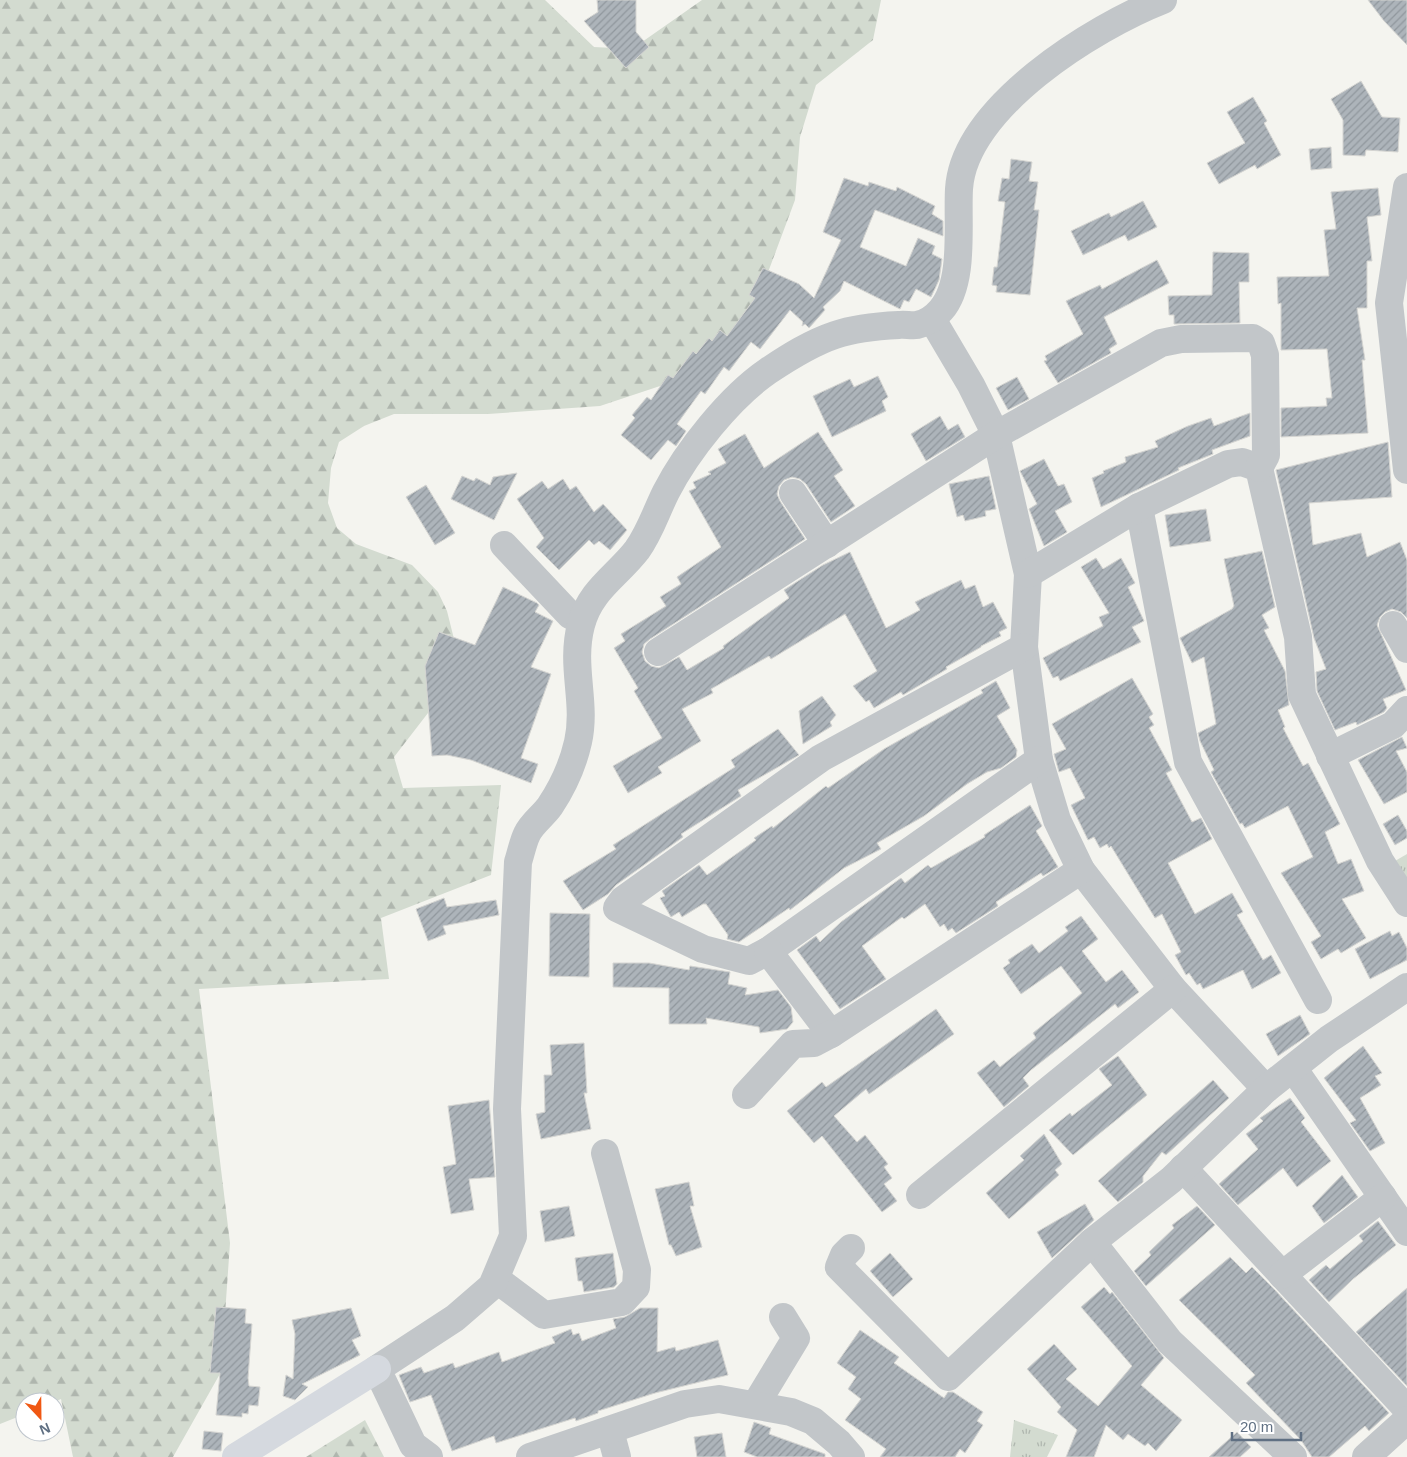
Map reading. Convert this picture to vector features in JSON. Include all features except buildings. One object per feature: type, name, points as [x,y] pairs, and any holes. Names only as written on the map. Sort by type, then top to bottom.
[{"type":"street","points":[[236,1457],[455,1318],[492,1286],[496,1279],[513,1236],[507,1109],[518,862],[527,833],[549,808],[566,776],[578,742],[581,710],[576,671],[576,646],[582,620],[605,581],[637,549],[656,520],[666,493],[679,471],[714,422],[734,400],[764,374],[800,350],[836,334],[868,328],[918,325],[932,319],[952,295],[958,257],[959,186],[971,148],[992,117],[1018,88],[1088,38],[1130,14],[1163,0]]},
{"type":"street","points":[[1407,187],[1389,303],[1399,319],[1407,470]]},
{"type":"street","points":[[932,319],[971,385],[996,435],[1028,574],[1024,646],[1039,760],[1057,820],[1081,870],[1173,990],[1266,1089]]},
{"type":"street","points":[[658,652],[996,435],[1162,344],[1181,339],[1253,338],[1261,343],[1265,355],[1266,455],[1260,468],[1298,637],[1302,695],[1380,861],[1407,903]]},
{"type":"street","points":[[1028,574],[1139,506],[1228,464],[1242,462],[1260,468]]},
{"type":"street","points":[[793,493],[827,544]]},
{"type":"street","points":[[1139,506],[1188,762],[1318,1000]]},
{"type":"street","points":[[504,545],[570,615],[582,620]]},
{"type":"street","points":[[1393,626],[1407,649]]},
{"type":"street","points":[[1024,646],[821,758],[623,900],[617,908],[703,949],[749,961],[768,951],[1039,760]]},
{"type":"street","points":[[1330,756],[1393,724],[1407,710]]},
{"type":"street","points":[[746,1095],[792,1044],[814,1043],[831,1034],[1081,870]]},
{"type":"street","points":[[768,951],[831,1034]]},
{"type":"street","points":[[852,1248],[844,1255],[839,1267],[948,1377],[1092,1242],[1183,1168],[1266,1089],[1329,1040],[1407,987]]},
{"type":"street","points":[[920,1196],[1173,990]]},
{"type":"street","points":[[1293,1068],[1407,1232]]},
{"type":"street","points":[[496,1279],[544,1315],[622,1302],[636,1287],[637,1270],[605,1153]]},
{"type":"street","points":[[1183,1168],[1407,1409]]},
{"type":"street","points":[[1282,1275],[1382,1197]]},
{"type":"street","points":[[1092,1242],[1170,1342],[1293,1457]]},
{"type":"street","points":[[756,1404],[796,1338],[783,1317]]},
{"type":"street","points":[[377,1369],[414,1445],[429,1457]]},
{"type":"street","points":[[530,1457],[685,1404],[719,1399],[756,1404],[791,1412],[812,1421],[839,1443],[851,1457]]},
{"type":"street","points":[[1366,1457],[1407,1420]]},
{"type":"street","points":[[610,1430],[617,1457]]},
{"type":"green space","points":[[0,0],[545,0],[594,47],[632,49],[702,0],[881,0],[873,40],[816,85],[800,137],[795,200],[764,283],[726,349],[669,383],[600,406],[488,414],[394,414],[364,426],[339,442],[331,468],[328,503],[337,528],[356,544],[412,565],[438,592],[447,611],[454,639],[446,675],[428,713],[394,757],[403,788],[501,785],[491,875],[381,918],[389,979],[199,989],[230,1243],[221,1372],[173,1457],[73,1457],[65,1418],[65,1392],[15,1392],[15,1418],[0,1424]]},
{"type":"green space","points":[[1407,854],[1407,880],[1395,861]]},
{"type":"green space","points":[[365,1420],[384,1457],[306,1457]]},
{"type":"green space","points":[[1014,1420],[1058,1435],[1047,1457],[1010,1457]]}]
